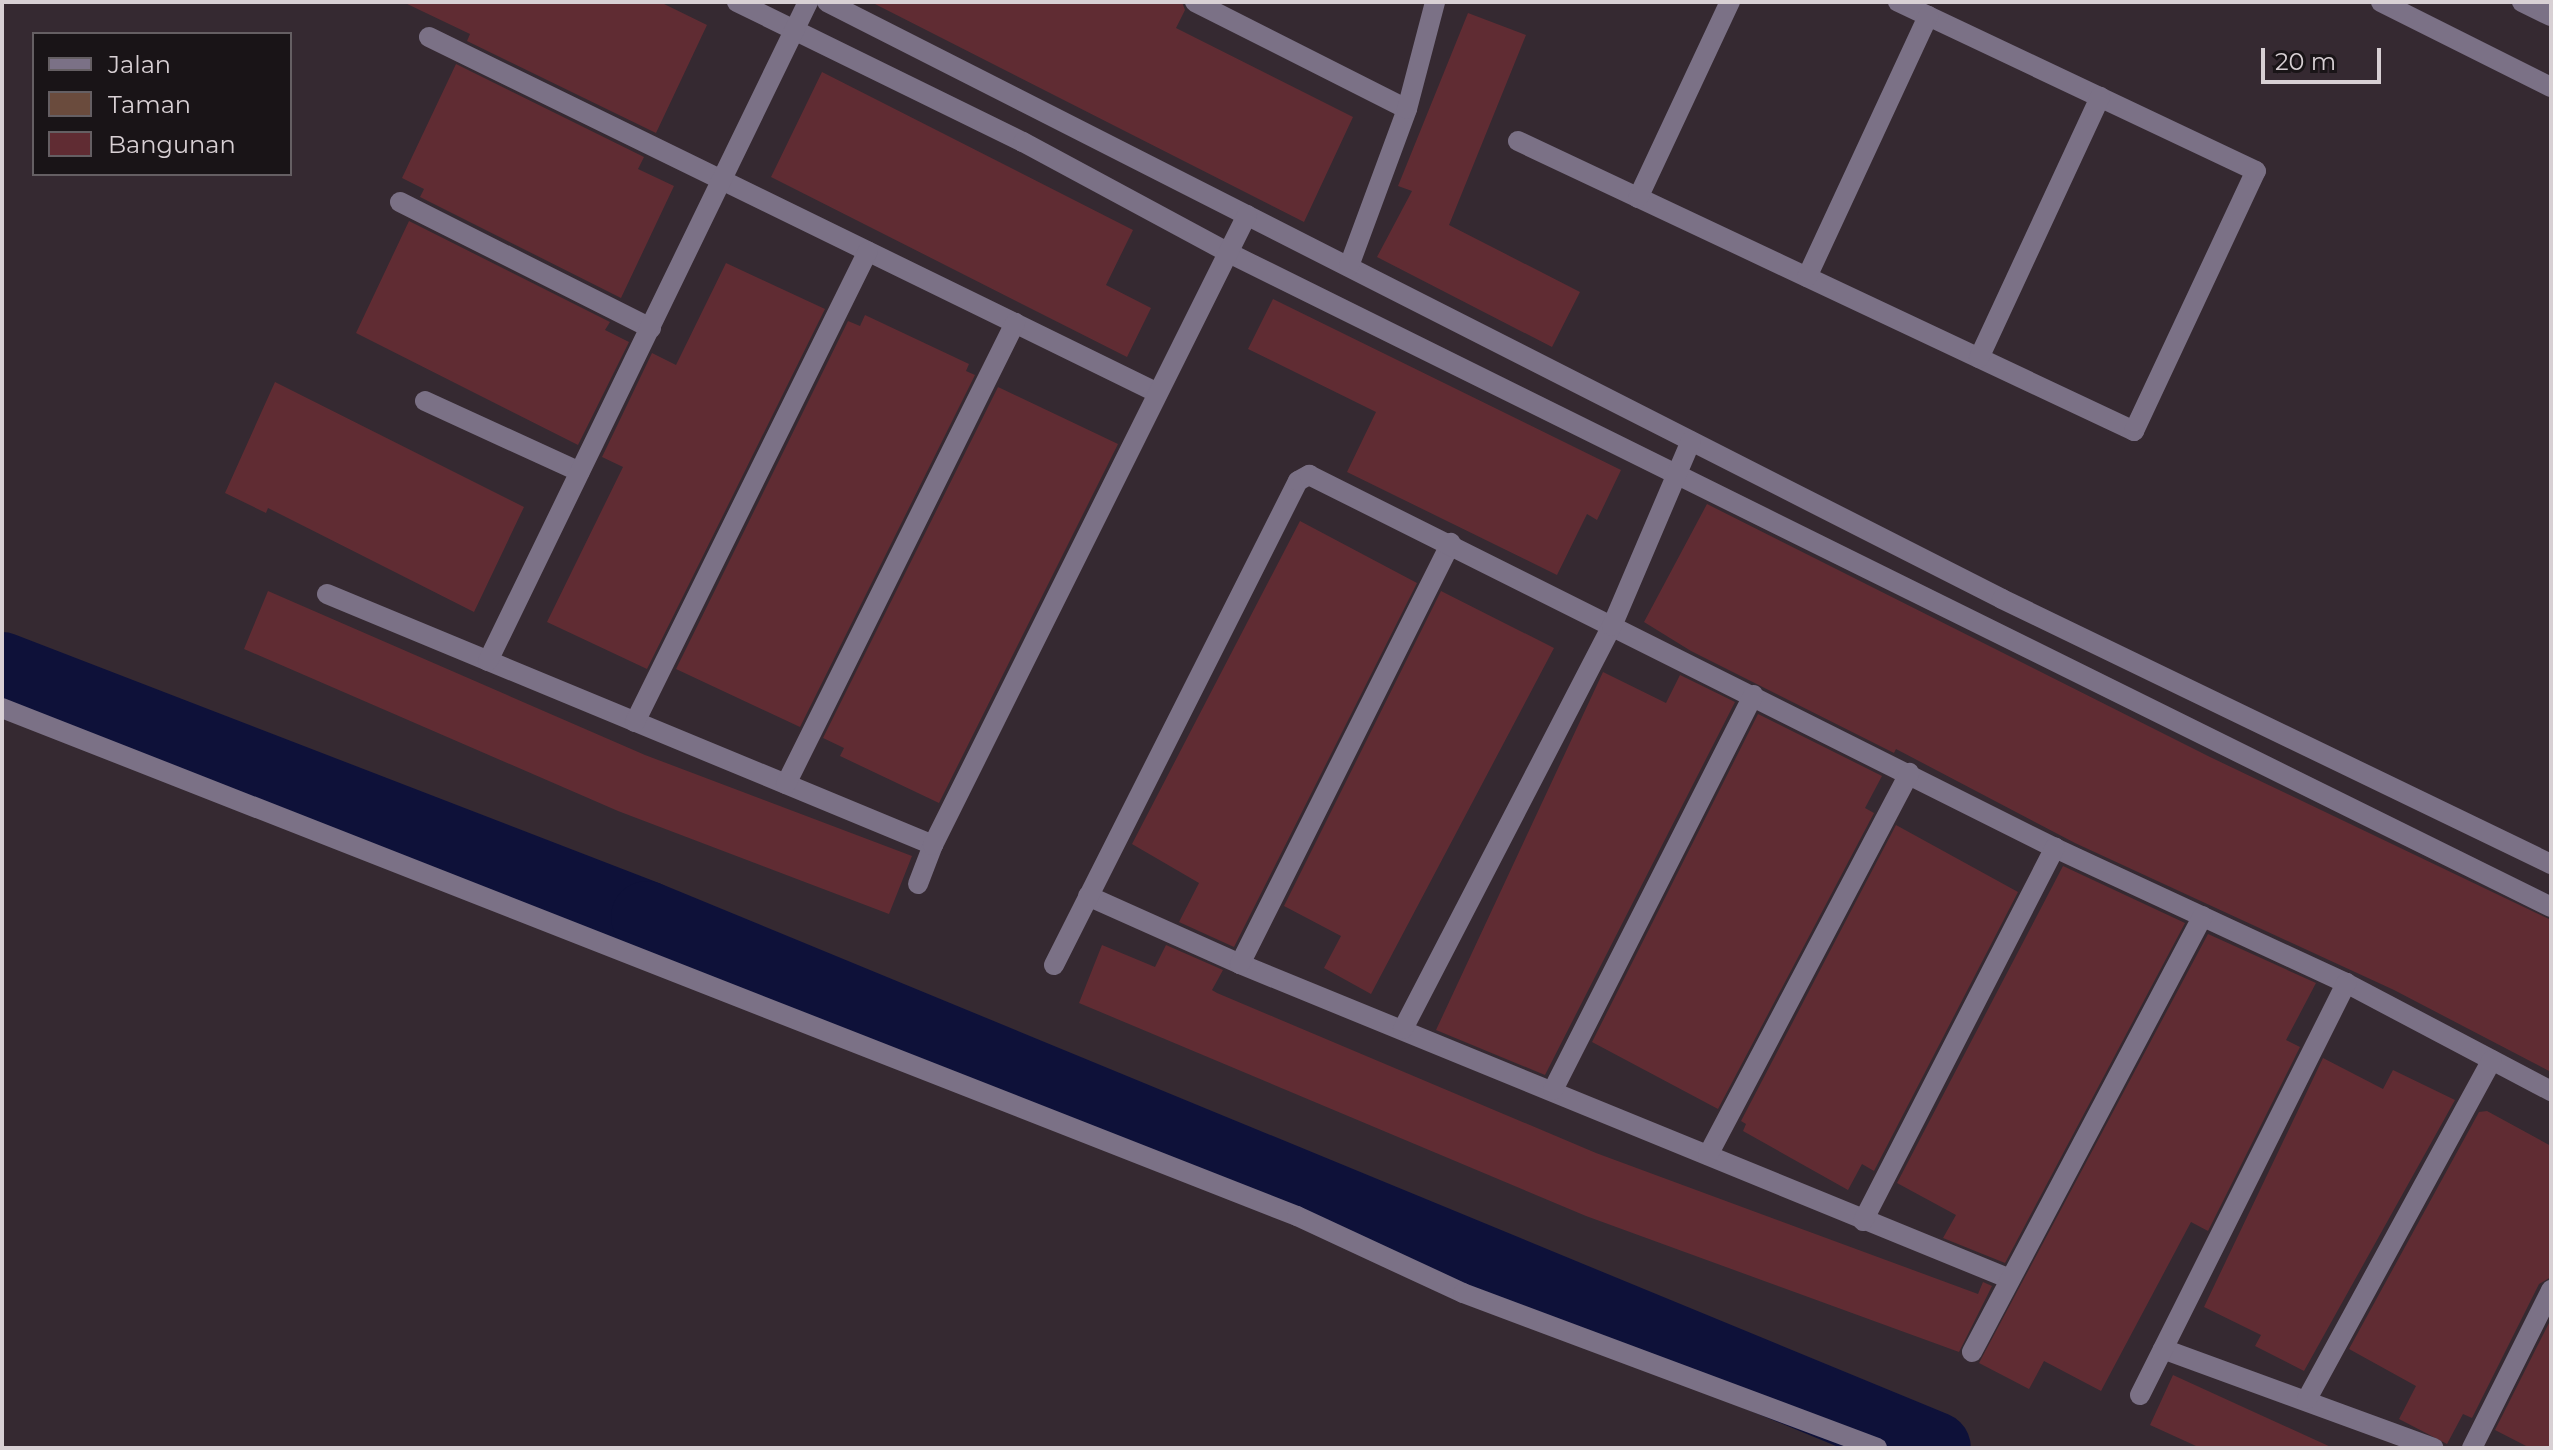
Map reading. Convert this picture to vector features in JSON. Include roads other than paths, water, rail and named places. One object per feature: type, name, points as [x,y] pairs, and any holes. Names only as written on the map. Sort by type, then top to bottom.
[{"type":"street","points":[[737,2],[1023,142],[1229,253],[2551,907]]},
{"type":"street","points":[[488,661],[808,2]]},
{"type":"street","points":[[827,2],[1691,441],[2551,864]]},
{"type":"street","points":[[1195,2],[1407,109]]},
{"type":"street","points":[[1349,266],[1407,109],[1435,2]]},
{"type":"street","points":[[1638,198],[1730,2]]},
{"type":"street","points":[[1518,141],[2134,431],[2256,171],[1898,2]]},
{"type":"street","points":[[2381,2],[2551,87]]},
{"type":"street","points":[[2522,2],[2551,16]]},
{"type":"street","points":[[1807,277],[1928,16]]},
{"type":"street","points":[[429,37],[1158,393]]},
{"type":"street","points":[[1979,358],[2100,97]]},
{"type":"street","points":[[400,202],[651,328]]},
{"type":"street","points":[[918,884],[933,845],[1247,215]]},
{"type":"street","points":[[635,722],[868,251]]},
{"type":"street","points":[[786,784],[1015,323]]},
{"type":"street","points":[[425,401],[580,472]]},
{"type":"street","points":[[1403,1029],[1612,626],[1691,441]]},
{"type":"street","points":[[1054,965],[1301,477],[1318,477],[2055,848],[2346,983],[2551,1091]]},
{"type":"street","points":[[1240,964],[1451,543]]},
{"type":"street","points":[[327,594],[933,845]]},
{"type":"street","points":[[1553,1090],[1753,695]]},
{"type":"street","points":[[2,708],[1297,1216],[1463,1293],[1877,1448]]},
{"type":"street","points":[[2311,789],[2327,756]]},
{"type":"street","points":[[1708,1155],[1909,773]]},
{"type":"street","points":[[1863,1221],[2055,848]]},
{"type":"street","points":[[1088,896],[1240,964],[2010,1279]]},
{"type":"street","points":[[1972,1352],[2203,916]]},
{"type":"street","points":[[2140,1395],[2346,983]]},
{"type":"street","points":[[2307,1399],[2492,1060]]},
{"type":"street","points":[[2472,1448],[2551,1290]]},
{"type":"street","points":[[2163,1349],[2307,1399],[2433,1448]]},
{"type":"waterway","points":[[2,668],[647,917],[1935,1448]]}]
